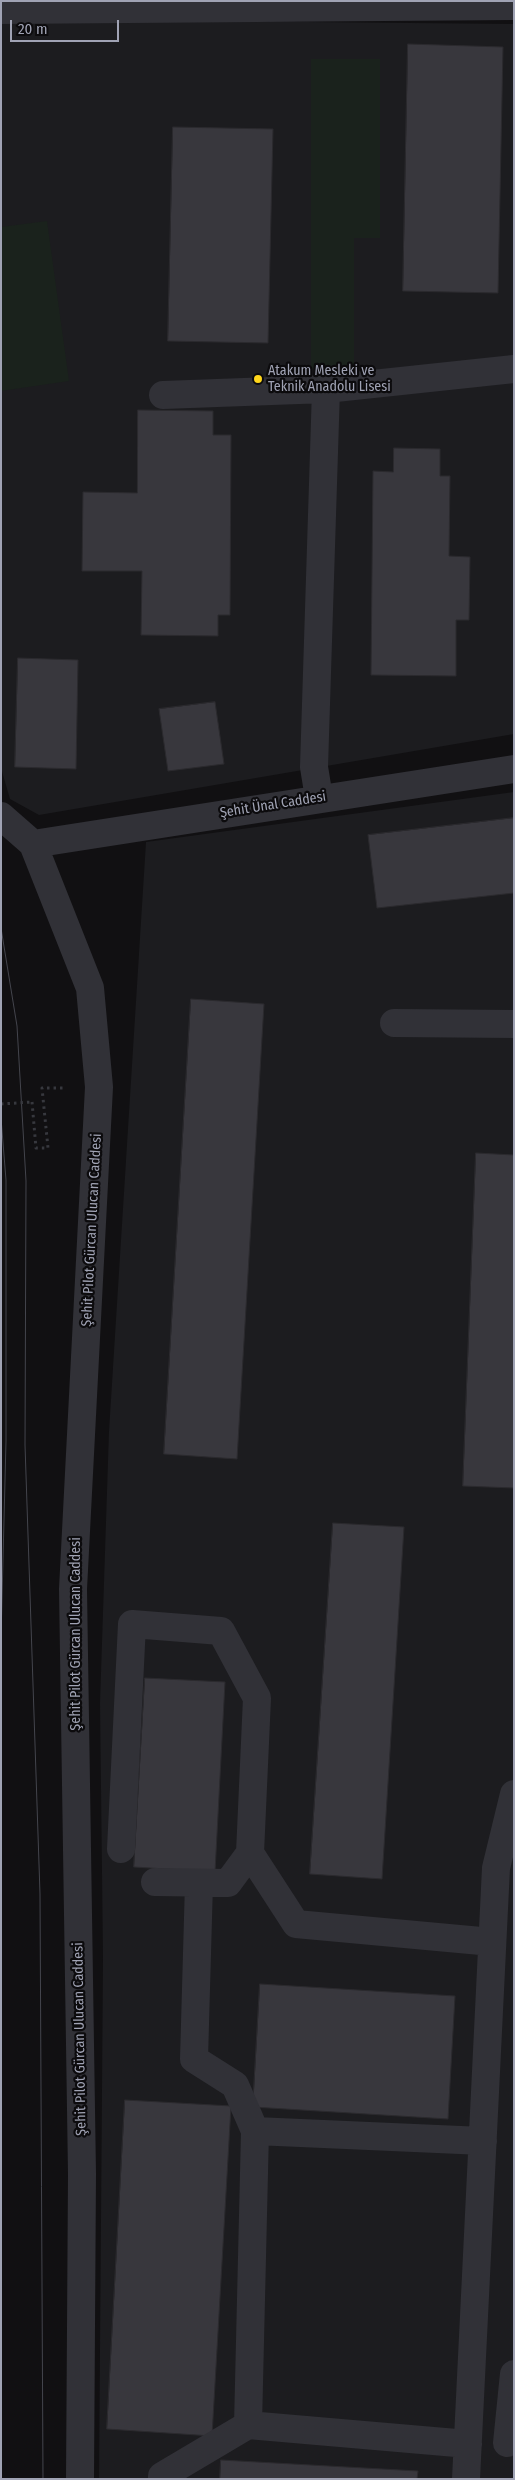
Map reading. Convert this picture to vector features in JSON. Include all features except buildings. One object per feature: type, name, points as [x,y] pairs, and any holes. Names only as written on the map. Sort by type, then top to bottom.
[{"type":"street","points":[[1,10],[375,4],[514,6]]},
{"type":"street","points":[[164,395],[326,389],[514,370]]},
{"type":"street","points":[[319,798],[314,767],[326,389]]},
{"type":"street","name":"Şehit Ünal Caddesi","points":[[33,844],[514,769]]},
{"type":"street","name":"Şehit Pilot Gürcan Ulucan Caddesi","points":[[1,816],[33,844],[90,988],[99,1088],[73,1589],[82,2174],[80,2479]]},
{"type":"street","points":[[394,1023],[514,1024]]},
{"type":"street","points":[[121,1849],[132,1624],[221,1631],[257,1698],[250,1853],[228,1883],[155,1882]]},
{"type":"street","points":[[466,2479],[496,1868],[514,1794]]},
{"type":"street","points":[[250,1853],[296,1924],[492,1942]]},
{"type":"street","points":[[199,1883],[194,2059],[235,2085],[255,2131],[248,2426]]},
{"type":"street","points":[[255,2131],[483,2141]]},
{"type":"street","points":[[470,2391],[513,2387],[507,2443]]},
{"type":"street","points":[[162,2479],[162,2476],[248,2426],[468,2444]]},
{"type":"path","points":[[1,1104],[32,1102],[36,1148],[48,1148],[42,1088]]},
{"type":"shaded area","name":"Atakum Mesleki ve Teknik Anadolu Lisesi","points":[[1,19],[514,24],[514,734],[39,815],[10,799],[1,768]]},
{"type":"shaded area","points":[[311,59],[380,59],[380,238],[354,238],[354,369],[311,369]]},
{"type":"shaded area","points":[[47,221],[69,381],[1,391],[1,227]]},
{"type":"shaded area","points":[[514,792],[514,2479],[99,2479],[103,1958],[100,1703],[109,1431],[146,842]]},
{"type":"tram line","points":[[1,928],[17,1026],[26,1181],[25,1445],[40,1894],[43,2479]]},
{"type":"tram line","points":[[1,1118],[6,1180],[6,1441],[1,1638]]},
{"type":"place","name":"Atakum Mesleki ve Teknik Anadolu Lisesi","points":[[258,379]]}]
